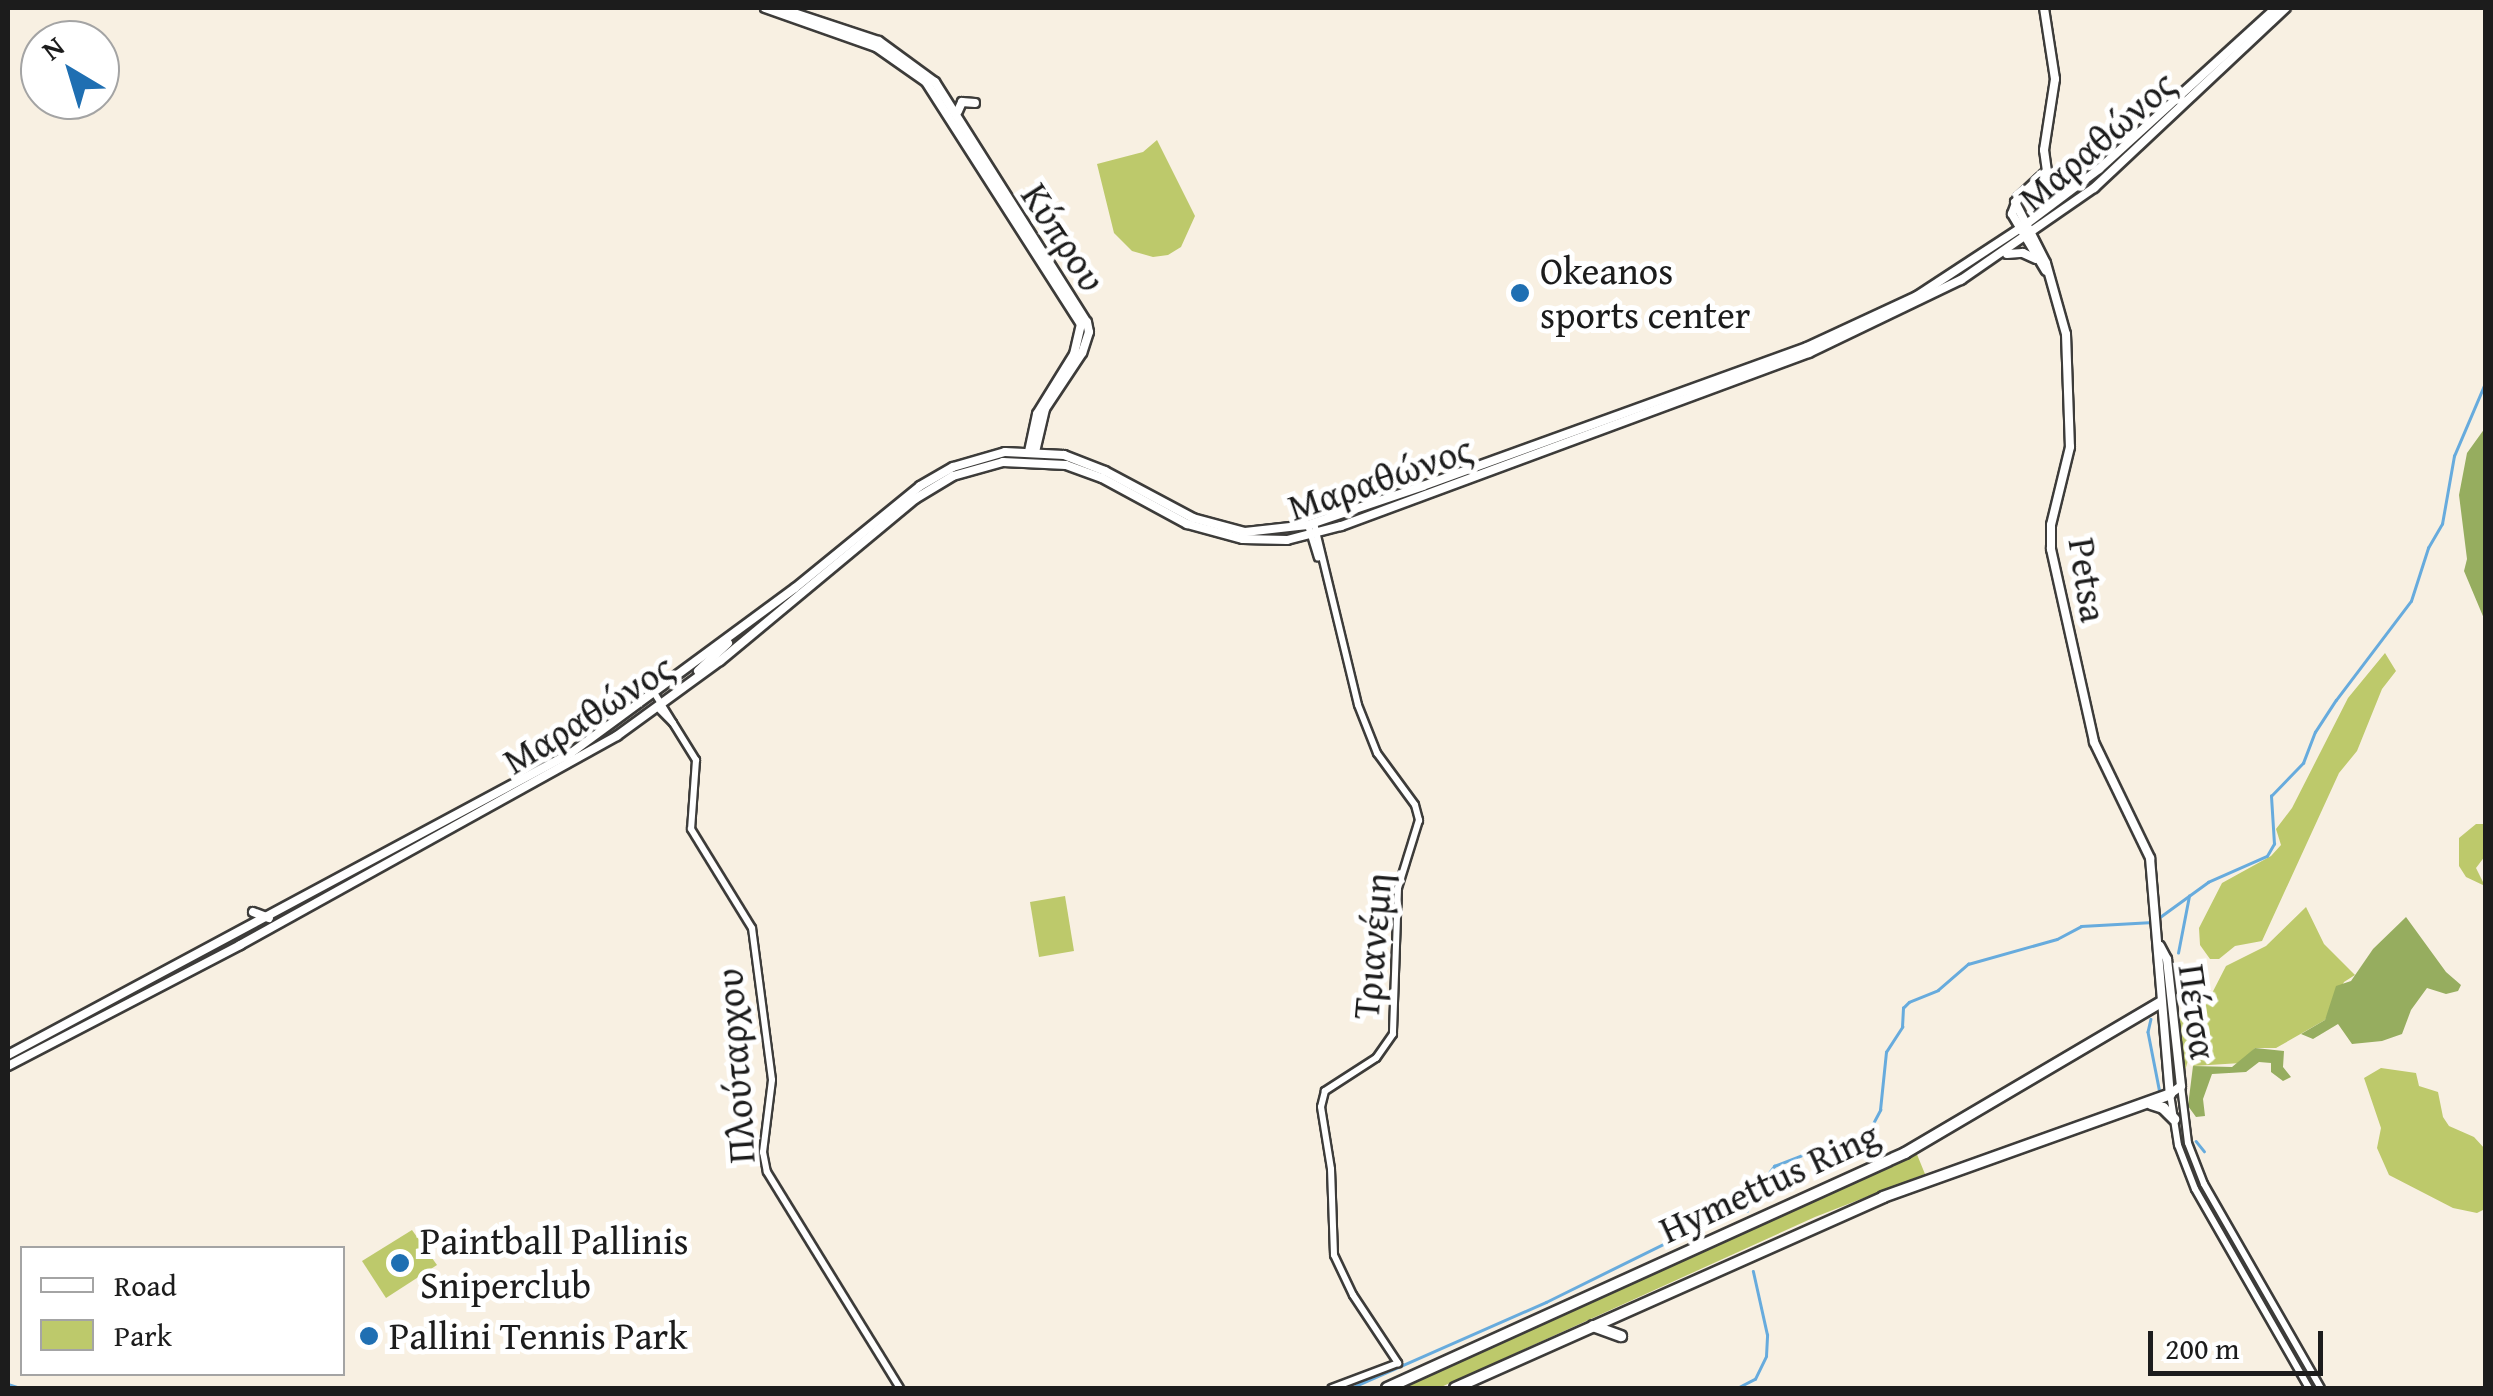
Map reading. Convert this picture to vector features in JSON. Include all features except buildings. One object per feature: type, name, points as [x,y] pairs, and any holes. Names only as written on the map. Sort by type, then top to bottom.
[{"type":"highway","name":"Hymettus Ring","points":[[1387,1388],[1906,1153],[2166,1002]]},
{"type":"highway","name":"Hymettus Ring","points":[[1455,1388],[1883,1198],[2170,1094]]},
{"type":"highway","points":[[2145,1104],[2159,1106],[2174,1119]]},
{"type":"highway","points":[[1593,1326],[1621,1336]]},
{"type":"main road","name":"Κύπρου","points":[[765,8],[876,47],[926,82],[1081,324],[1072,358],[1037,414],[1032,454]]},
{"type":"main road","name":"Κύπρου","points":[[780,8],[891,47],[935,82],[1089,327],[1082,354],[1043,414],[1032,454]]},
{"type":"main road","points":[[2044,8],[2055,78],[2044,150],[2047,167],[2043,179],[2012,214],[2050,275]]},
{"type":"main road","name":"Μαραθώνος","points":[[1312,529],[1841,332],[1922,293],[2037,216],[2122,150],[2276,8]]},
{"type":"main road","name":"Μαραθώνος","points":[[8,1055],[268,918],[659,701],[737,632],[931,478],[982,456],[1032,454],[1084,461],[1181,513],[1224,528],[1269,532],[1312,529],[1844,339],[1998,257],[2117,168],[2286,8]]},
{"type":"main road","points":[[958,115],[961,103],[976,103]]},
{"type":"main road","points":[[2016,206],[2026,217],[2037,216]]},
{"type":"main road","points":[[2028,237],[2039,262],[2050,275]]},
{"type":"main road","points":[[1998,257],[2020,252],[2039,262]]},
{"type":"main road","name":"Petsa","points":[[2050,275],[2066,334],[2070,447],[2051,525],[2050,550],[2094,742],[2146,847],[2154,882]]},
{"type":"main road","name":"Μαραθώνος","points":[[8,1066],[220,956],[590,752],[924,492],[978,467],[1032,454]]},
{"type":"main road","name":"Πέτσα","points":[[2154,882],[2166,1002],[2181,1086]]},
{"type":"main road","points":[[253,912],[268,918]]},
{"type":"main road","points":[[220,956],[238,960]]},
{"type":"main road","name":"Πέτσα","points":[[2166,1002],[2165,1050],[2170,1094]]},
{"type":"main road","points":[[2170,1094],[2181,1086]]},
{"type":"street","name":"Τριανέμη","points":[[1312,529],[1358,705],[1378,753],[1415,805],[1419,820],[1398,888],[1393,1034],[1376,1058],[1325,1091],[1322,1108],[1332,1169],[1334,1255],[1353,1295],[1398,1363],[1332,1388]]},
{"type":"street","name":"Πλούταρχου","points":[[659,701],[697,764],[691,829],[752,928],[772,1080],[763,1152],[767,1172],[900,1388]]},
{"type":"street","points":[[2181,1086],[2186,1132],[2198,1171],[2273,1312],[2321,1388]]},
{"type":"street","points":[[2170,1094],[2195,1189],[2308,1388]]},
{"type":"green space","points":[[1157,140],[1195,216],[1181,247],[1168,255],[1153,257],[1132,251],[1114,233],[1097,164],[1143,152]]},
{"type":"green space","points":[[2485,428],[2485,621],[2464,571],[2467,559],[2459,495],[2467,453]]},
{"type":"green space","points":[[2385,653],[2396,671],[2382,689],[2357,751],[2339,773],[2262,941],[2235,946],[2219,959],[2210,959],[2200,945],[2199,928],[2222,883],[2271,856],[2281,845],[2276,829],[2292,808],[2348,698]]},
{"type":"green space","points":[[2476,824],[2485,824],[2485,856],[2476,868],[2485,886],[2466,877],[2459,866],[2459,838]]},
{"type":"green space","points":[[1065,896],[1074,951],[1039,957],[1030,902]]},
{"type":"green space","points":[[2306,907],[2324,944],[2355,975],[2344,982],[2325,1020],[2276,1048],[2255,1048],[2241,1063],[2193,1066],[2206,1005],[2226,966],[2266,946]]},
{"type":"green space","points":[[2406,917],[2446,972],[2461,985],[2458,991],[2446,994],[2427,988],[2411,1010],[2402,1034],[2382,1041],[2352,1044],[2338,1024],[2313,1039],[2301,1034],[2325,1020],[2336,986],[2351,981],[2373,949]]},
{"type":"green space","points":[[2197,1012],[2192,1047],[2184,1074],[2178,1014]]},
{"type":"green space","points":[[2255,1048],[2284,1051],[2283,1067],[2291,1077],[2283,1081],[2271,1072],[2271,1063],[2259,1062],[2246,1072],[2212,1074],[2203,1099],[2205,1116],[2196,1117],[2188,1106],[2193,1066],[2232,1067]]},
{"type":"green space","points":[[2381,1068],[2416,1073],[2419,1086],[2438,1092],[2449,1126],[2474,1137],[2485,1149],[2485,1209],[2477,1213],[2453,1208],[2389,1175],[2377,1148],[2381,1128],[2364,1078]]},
{"type":"green space","points":[[1916,1152],[1925,1174],[1815,1217],[1439,1388],[1398,1388]]},
{"type":"green space","name":"Paintball Pallinis Sniperclub","points":[[412,1230],[437,1265],[386,1298],[362,1261]]},
{"type":"waterway","points":[[1747,1211],[1754,1192],[1774,1166],[1803,1155],[1844,1150],[1869,1131],[1880,1110],[1886,1052],[1902,1027],[1903,1008],[1909,1002],[1938,990],[1968,964],[2057,939],[2081,926],[2153,922],[2208,882],[2267,856],[2274,844],[2271,796],[2303,763],[2315,732],[2336,700],[2411,601],[2428,548],[2442,524],[2454,456],[2486,381]]},
{"type":"waterway","points":[[2178,953],[2189,896]]},
{"type":"waterway","points":[[2151,1019],[2148,1032],[2160,1093]]},
{"type":"waterway","points":[[2196,1141],[2204,1151]]},
{"type":"waterway","points":[[1351,1388],[1546,1302],[1748,1202]]},
{"type":"waterway","points":[[1737,1388],[1755,1379],[1766,1356],[1767,1335],[1753,1272]]},
{"type":"waterway","points":[[8,1384],[17,1387]]},
{"type":"place","name":"Okeanos sports center","points":[[1520,293]]},
{"type":"place","name":"Paintball Pallinis Sniperclub","points":[[400,1263]]},
{"type":"place","name":"Pallini Tennis Park","points":[[369,1336]]}]
